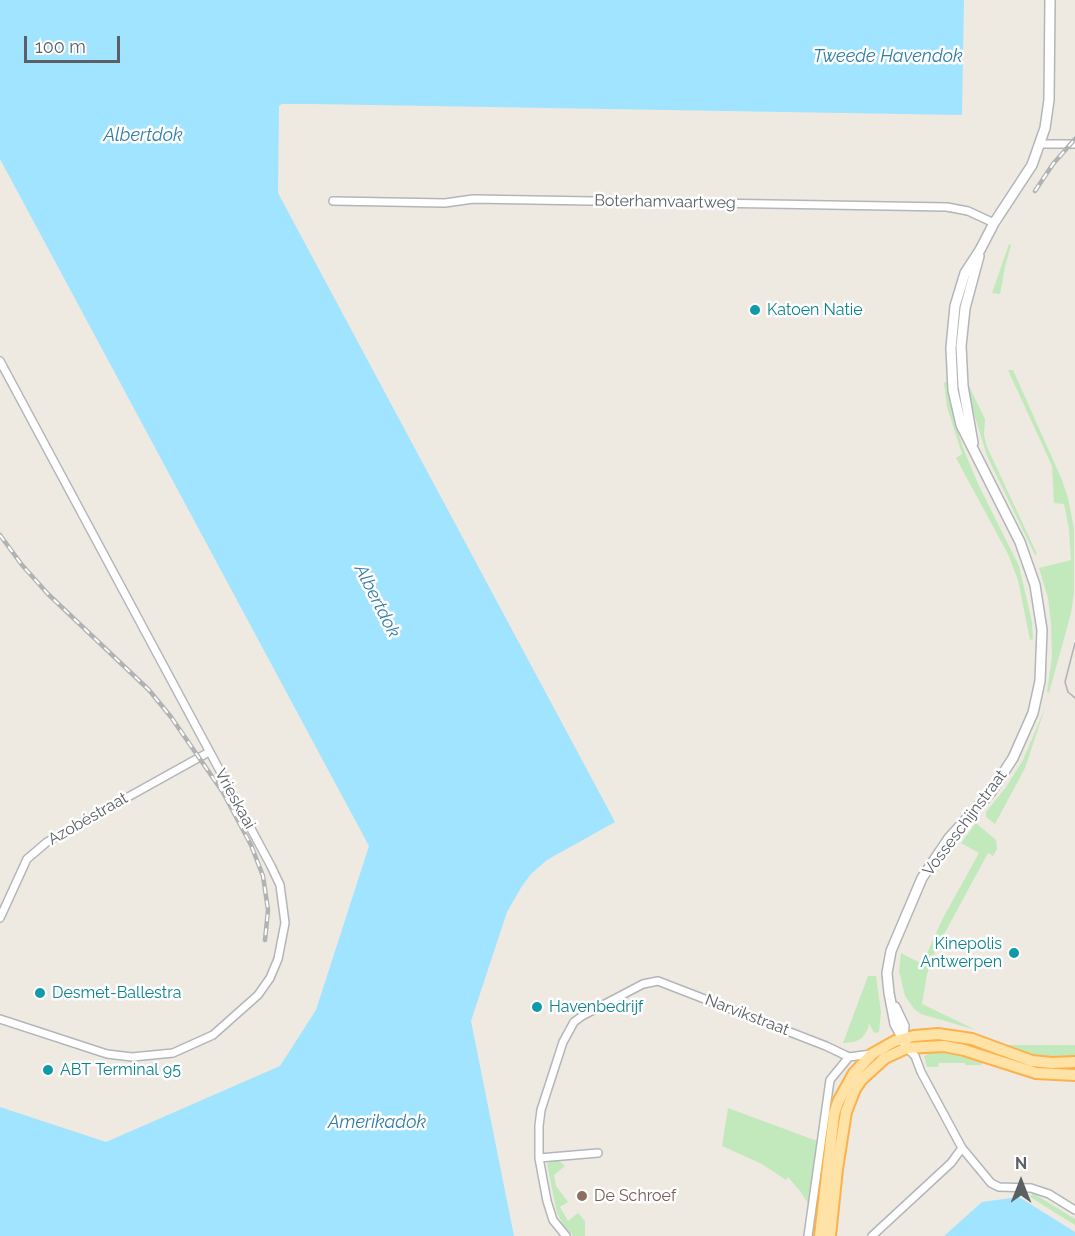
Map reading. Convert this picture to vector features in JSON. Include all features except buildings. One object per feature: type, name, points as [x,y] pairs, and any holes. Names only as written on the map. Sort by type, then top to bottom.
[{"type":"main road","points":[[820,1236],[834,1114],[838,1102],[872,1054],[931,1034],[953,1035],[972,1040],[1032,1061],[1075,1062]]},
{"type":"main road","points":[[830,1236],[843,1126],[860,1074],[905,1043],[954,1047],[1036,1073],[1075,1075]]},
{"type":"street","name":"Vosseschijnstraat","points":[[1050,0],[1047,123],[1041,144],[1025,176],[994,222],[965,273],[954,314],[951,348],[952,381],[961,425],[1020,542],[1033,579],[1042,630],[1040,681],[1030,722],[1014,758],[991,792],[949,838],[922,878],[891,951],[887,974],[889,993],[904,1026],[905,1043],[915,1056],[921,1072],[962,1148],[991,1183],[999,1187],[1031,1188],[1049,1194],[1075,1210]]},
{"type":"street","points":[[1041,144],[1075,144]]},
{"type":"street","name":"Boterhamvaartweg","points":[[333,201],[446,202],[473,199],[947,207],[968,211],[994,222]]},
{"type":"street","name":"Vrieskaai","points":[[0,361],[271,866],[284,903],[285,924],[278,959],[270,978],[258,995],[213,1035],[173,1053],[152,1056],[107,1054],[0,1019]]},
{"type":"street","name":"Azobéstraat","points":[[0,918],[27,859],[47,842],[209,752]]},
{"type":"street","name":"Narvikstraat","points":[[539,1158],[541,1110],[568,1031],[582,1016],[643,984],[658,981],[849,1057]]},
{"type":"street","points":[[808,1236],[830,1080],[849,1057],[872,1054]]},
{"type":"street","points":[[872,1236],[951,1163],[962,1148]]},
{"type":"street","points":[[566,1236],[558,1227],[550,1210],[539,1158],[598,1153]]},
{"type":"green space","points":[[1009,244],[1011,245],[1000,294],[992,293]]},
{"type":"green space","points":[[1008,370],[1013,370],[1062,480],[1074,529],[1074,592],[1071,613],[1049,693],[1047,692],[1052,657],[1051,623],[1048,598],[1039,568],[1071,560],[1069,529],[1064,504],[1054,503],[1052,466]]},
{"type":"green space","points":[[947,381],[964,450],[978,484],[1019,566],[1032,622],[1033,639],[1030,640],[1018,580],[1008,554],[956,458],[962,454],[947,407],[944,383]]},
{"type":"green space","points":[[967,382],[985,419],[984,435],[987,447],[1037,554],[1035,555],[987,456],[970,401]]},
{"type":"green space","points":[[1045,708],[1025,768],[995,824],[986,817],[986,812],[1006,787],[1023,760]]},
{"type":"green space","points":[[976,823],[996,840],[997,849],[993,856],[988,853],[936,949],[927,974],[922,1004],[976,1030],[921,1014],[914,1009],[905,996],[899,971],[901,953],[922,964],[943,918],[979,853],[961,843]]},
{"type":"green space","points":[[868,976],[876,976],[881,1012],[879,1032],[874,1033],[869,1023],[862,1038],[854,1042],[843,1043]]},
{"type":"green space","points":[[1004,1045],[1075,1045],[1075,1056],[1038,1056],[1014,1048],[1012,1050]]},
{"type":"green space","points":[[934,1051],[950,1053],[982,1063],[981,1065],[965,1065],[965,1063],[939,1063],[938,1067],[927,1067],[924,1056]]},
{"type":"green space","points":[[728,1108],[817,1141],[809,1205],[788,1177],[786,1180],[762,1164],[722,1146]]},
{"type":"green space","points":[[558,1160],[565,1166],[554,1175],[556,1186],[568,1202],[560,1207],[568,1221],[578,1213],[585,1221],[585,1236],[573,1236],[557,1213],[547,1164]]},
{"type":"green space","points":[[1033,1193],[1075,1219],[1075,1225],[1030,1197]]},
{"type":"water","points":[[0,0],[964,0],[962,115],[312,104],[282,104],[279,106],[278,193],[615,822],[547,860],[531,874],[522,886],[507,912],[471,1021],[514,1236],[0,1236],[0,1107],[106,1142],[280,1066],[316,1010],[369,846],[0,159]]},
{"type":"water","points":[[1019,1197],[1075,1232],[1075,1236],[944,1236],[982,1202]]},
{"type":"tram line","points":[[1075,643],[1065,682],[1068,692],[1075,698]]},
{"type":"railway","points":[[1035,191],[1053,164],[1075,139]]},
{"type":"railway","points":[[0,535],[22,565],[48,594],[149,690],[171,717],[222,791]]},
{"type":"railway","points":[[219,785],[251,845],[263,876],[268,910],[265,940]]},
{"type":"place","name":"Katoen Natie","points":[[755,310]]},
{"type":"place","name":"Kinepolis Antwerpen","points":[[1014,953]]},
{"type":"place","name":"Desmet-Ballestra","points":[[40,993]]},
{"type":"place","name":"Havenbedrijf","points":[[537,1007]]},
{"type":"place","name":"ABT Terminal 95","points":[[48,1070]]},
{"type":"place","name":"De Schroef","points":[[582,1196]]},
{"type":"water label","name":"Tweede Havendok","points":[[888,57]]},
{"type":"water label","name":"Albertdok","points":[[143,136]]},
{"type":"water label","name":"Albertdok","points":[[377,601]]},
{"type":"water label","name":"Amerikadok","points":[[377,1123]]}]
